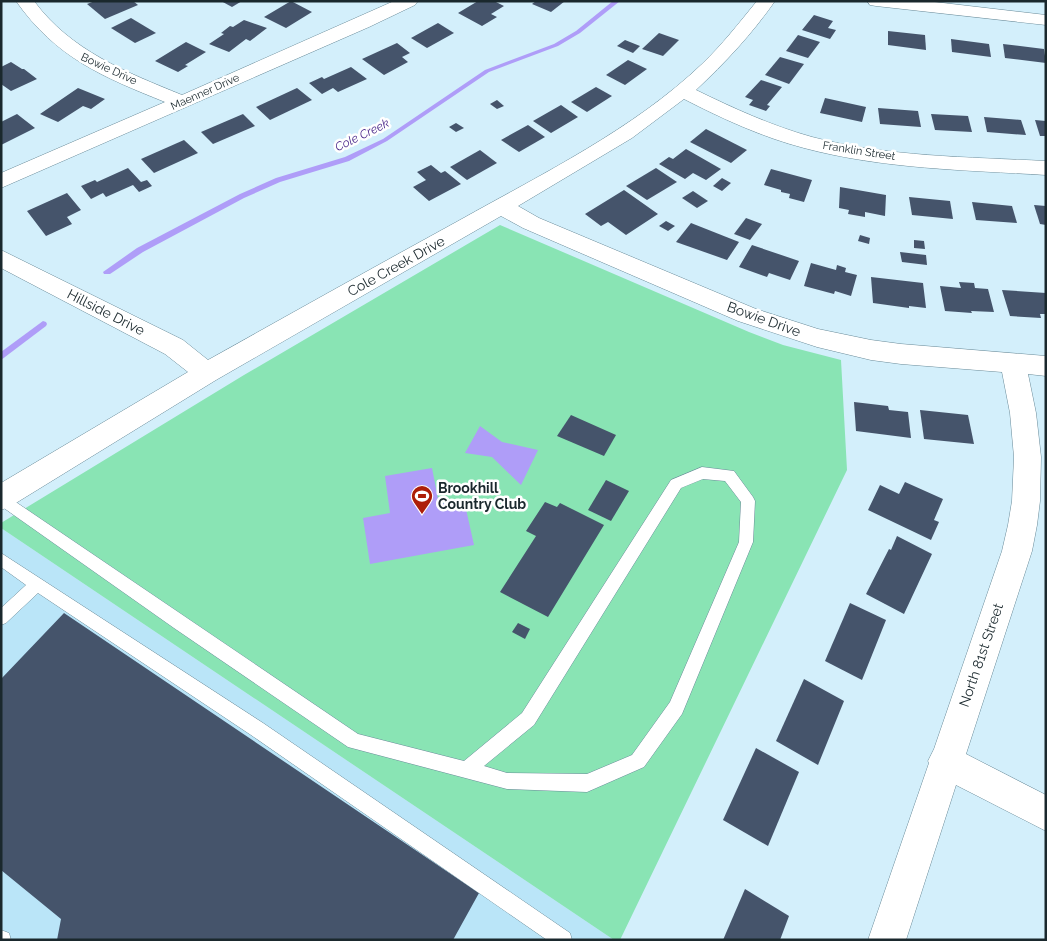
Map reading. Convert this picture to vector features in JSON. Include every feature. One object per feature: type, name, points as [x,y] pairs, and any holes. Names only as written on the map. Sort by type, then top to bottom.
[{"type":"street","name":"Bowie Drive","points":[[25,1],[41,23],[60,42],[78,54],[100,67],[182,102]]},
{"type":"street","name":"Maenner Drive","points":[[1,181],[388,12],[409,1]]},
{"type":"street","name":"Cole Creek Drive","points":[[1,498],[206,373],[501,207],[625,133],[683,91],[738,37],[766,1]]},
{"type":"street","points":[[876,1],[1046,20]]},
{"type":"street","points":[[369,5],[388,12]]},
{"type":"street","name":"Franklin Street","points":[[683,91],[765,129],[832,148],[893,157],[1046,168]]},
{"type":"street","name":"Bowie Drive","points":[[501,207],[531,223],[747,315],[786,329],[871,350],[1046,366]]},
{"type":"street","name":"Hillside Drive","points":[[1,258],[174,348],[206,373]]},
{"type":"street","name":"North 81st Street","points":[[887,940],[945,761],[1017,551],[1026,509],[1028,440],[1013,363]]},
{"type":"street","points":[[945,761],[1046,814]]},
{"type":"lane","points":[[1,498],[179,623],[354,741],[507,781],[587,783],[638,761],[676,708],[746,542],[748,501],[729,475],[702,473],[676,484],[528,719],[466,770]]},
{"type":"lane","points":[[1,559],[257,729],[562,940]]},
{"type":"lane","points":[[1,618],[37,584]]},
{"type":"shaded area","name":"Brookhill Country Club","points":[[480,426],[502,442],[538,450],[521,485],[492,457],[465,453]]},
{"type":"shaded area","name":"Brookhill Country Club","points":[[432,468],[439,504],[464,500],[474,545],[370,564],[363,518],[390,513],[385,476]]},
{"type":"shaded area","points":[[1,528],[614,940],[1,940]]},
{"type":"green space","name":"Brookhill Country Club","points":[[500,225],[749,332],[783,345],[841,360],[847,470],[620,940],[614,940],[1,528],[1,523],[244,375]]},
{"type":"building","points":[[95,1],[133,1],[138,5],[105,19],[87,4]]},
{"type":"building","points":[[221,1],[242,1],[232,7]]},
{"type":"building","points":[[291,1],[312,12],[286,28],[264,17]]},
{"type":"building","points":[[478,1],[494,1],[504,6],[491,14],[497,17],[482,26],[458,13]]},
{"type":"building","points":[[536,1],[565,1],[551,12],[532,4]]},
{"type":"building","points":[[814,15],[833,21],[828,28],[836,30],[830,39],[802,30]]},
{"type":"building","points":[[131,18],[156,33],[135,43],[111,28]]},
{"type":"building","points":[[244,20],[267,28],[250,41],[246,39],[229,52],[209,44],[224,34],[221,33],[230,26],[233,27]]},
{"type":"building","points":[[438,23],[454,33],[427,48],[411,38]]},
{"type":"building","points":[[888,31],[925,35],[926,50],[888,45]]},
{"type":"building","points":[[659,33],[679,40],[663,56],[642,49]]},
{"type":"building","points":[[798,35],[820,42],[808,58],[786,51]]},
{"type":"building","points":[[951,39],[989,44],[991,57],[952,52]]},
{"type":"building","points":[[625,40],[640,46],[633,53],[617,46]]},
{"type":"building","points":[[186,42],[206,52],[185,65],[188,66],[178,72],[155,61]]},
{"type":"building","points":[[397,43],[410,53],[402,57],[408,62],[384,75],[362,59]]},
{"type":"building","points":[[1003,44],[1044,49],[1046,63],[1005,58]]},
{"type":"building","points":[[780,57],[804,64],[789,84],[765,75]]},
{"type":"building","points":[[628,60],[647,69],[625,85],[606,75]]},
{"type":"building","points":[[11,62],[37,79],[11,91],[1,84],[1,67]]},
{"type":"building","points":[[351,67],[367,79],[338,92],[333,88],[322,94],[309,83],[322,77],[324,79]]},
{"type":"building","points":[[761,80],[782,87],[767,105],[770,106],[766,111],[749,105],[753,100],[745,97]]},
{"type":"building","points":[[596,87],[612,96],[587,112],[571,102]]},
{"type":"building","points":[[78,88],[105,99],[91,109],[83,106],[58,122],[40,114]]},
{"type":"building","points":[[297,88],[312,100],[270,120],[256,107]]},
{"type":"building","points":[[825,98],[866,107],[862,122],[820,113]]},
{"type":"building","points":[[497,100],[504,106],[497,109],[490,104]]},
{"type":"building","points":[[561,105],[578,117],[551,133],[533,121]]},
{"type":"building","points":[[878,108],[918,111],[921,127],[880,124]]},
{"type":"building","points":[[17,114],[35,128],[1,145],[1,122]]},
{"type":"building","points":[[243,114],[255,126],[213,144],[201,132]]},
{"type":"building","points":[[931,114],[968,116],[972,132],[935,130]]},
{"type":"building","points":[[984,117],[1021,120],[1026,135],[987,132]]},
{"type":"building","points":[[1035,120],[1046,121],[1046,136],[1040,136]]},
{"type":"building","points":[[456,123],[464,128],[456,132],[449,127]]},
{"type":"building","points":[[528,125],[545,137],[519,152],[501,140]]},
{"type":"building","points":[[706,129],[747,150],[731,163],[690,142]]},
{"type":"building","points":[[184,140],[198,153],[154,173],[141,159]]},
{"type":"building","points":[[686,149],[721,169],[706,180],[693,173],[685,179],[659,164],[669,157],[673,159]]},
{"type":"building","points":[[480,150],[497,163],[467,180],[450,167]]},
{"type":"building","points":[[431,165],[441,173],[445,171],[461,184],[429,201],[413,187],[426,180],[417,172]]},
{"type":"building","points":[[128,168],[141,182],[147,180],[152,186],[139,192],[133,185],[106,197],[103,193],[91,199],[81,186],[95,180],[97,182]]},
{"type":"building","points":[[656,168],[677,182],[647,200],[626,186]]},
{"type":"building","points":[[771,169],[812,180],[804,202],[789,198],[790,194],[764,185]]},
{"type":"building","points":[[722,178],[731,183],[722,191],[713,186]]},
{"type":"building","points":[[840,187],[886,195],[885,216],[865,212],[865,217],[848,214],[849,210],[839,208]]},
{"type":"building","points":[[624,190],[658,214],[626,235],[608,222],[601,226],[585,214]]},
{"type":"building","points":[[693,191],[708,201],[697,208],[682,198]]},
{"type":"building","points":[[67,193],[81,210],[67,217],[72,224],[46,236],[27,211]]},
{"type":"building","points":[[909,197],[950,201],[953,219],[912,215]]},
{"type":"building","points":[[972,202],[1012,206],[1017,223],[976,220]]},
{"type":"building","points":[[1034,205],[1046,206],[1046,225],[1040,224]]},
{"type":"building","points":[[746,218],[762,224],[750,240],[734,234]]},
{"type":"building","points":[[666,221],[675,226],[668,231],[659,226]]},
{"type":"building","points":[[691,223],[739,242],[727,260],[676,242]]},
{"type":"building","points":[[860,235],[870,238],[869,244],[858,241]]},
{"type":"building","points":[[914,240],[924,241],[925,249],[914,248]]},
{"type":"building","points":[[752,245],[799,261],[790,280],[769,273],[767,277],[739,267]]},
{"type":"building","points":[[900,252],[926,255],[927,265],[902,262]]},
{"type":"building","points":[[811,263],[836,270],[837,265],[846,268],[845,272],[857,275],[851,296],[835,291],[834,294],[804,286]]},
{"type":"building","points":[[871,277],[923,283],[926,308],[909,306],[909,308],[873,303]]},
{"type":"building","points":[[959,282],[974,283],[975,288],[988,289],[994,312],[945,311],[940,286],[961,288]]},
{"type":"building","points":[[1002,290],[1046,293],[1046,314],[1040,314],[1041,318],[1010,316]]},
{"type":"building","points":[[854,402],[888,406],[889,410],[908,412],[911,438],[856,431]]},
{"type":"building","points":[[920,410],[968,415],[974,444],[924,439]]},
{"type":"building","points":[[571,415],[616,435],[604,456],[557,436]]},
{"type":"building","points":[[606,480],[629,491],[611,521],[588,510]]},
{"type":"building","points":[[905,482],[943,499],[934,520],[939,522],[931,540],[868,510],[880,485],[899,494]]},
{"type":"building","points":[[545,502],[557,507],[560,503],[604,525],[548,617],[500,592],[536,536],[526,531]]},
{"type":"building","points":[[897,536],[932,554],[904,614],[866,594]]},
{"type":"building","points":[[850,603],[886,620],[862,680],[825,661]]},
{"type":"building","points":[[64,613],[479,893],[453,940],[57,940],[61,919],[1,870],[1,679]]},
{"type":"building","points":[[518,623],[530,629],[525,639],[512,632]]},
{"type":"building","points":[[804,679],[844,701],[818,765],[776,741]]},
{"type":"building","points":[[756,748],[799,772],[768,846],[723,820]]},
{"type":"building","points":[[745,889],[789,916],[780,940],[723,940]]},
{"type":"waterway","name":"Cole Creek","points":[[107,272],[140,250],[242,196],[278,180],[347,159],[385,140],[487,71],[556,45],[578,32],[617,1]]},
{"type":"waterway","name":"Cole Creek","points":[[1,357],[43,324]]},
{"type":"place","name":"Brookhill Country Club","points":[[422,515]]}]
